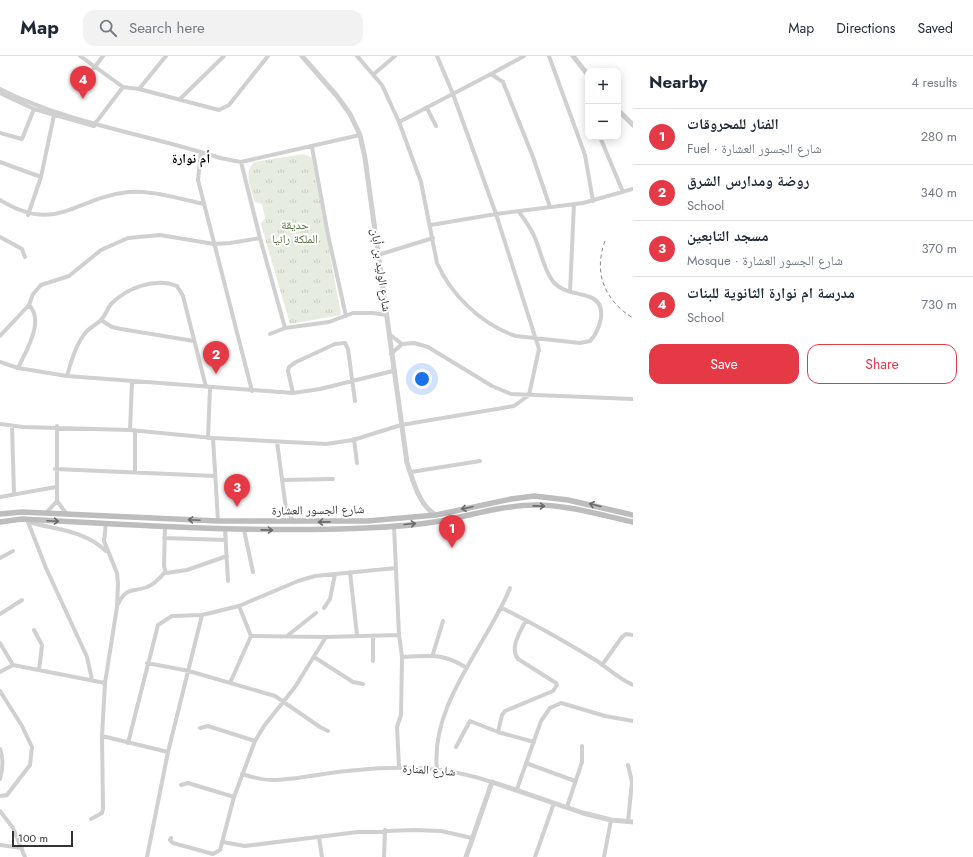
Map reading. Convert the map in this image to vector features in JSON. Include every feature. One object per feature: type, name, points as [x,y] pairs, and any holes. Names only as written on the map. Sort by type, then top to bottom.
[{"type":"main road","name":"شارع الجسور العشارة","points":[[0,514],[47,512],[218,521],[367,521],[436,515],[510,499],[534,496],[568,500],[633,515]]},
{"type":"main road","name":"شارع الجسور العشارة","points":[[0,522],[22,519],[244,530],[367,528],[433,522],[510,508],[537,505],[564,508],[633,522]]},
{"type":"main road","points":[[367,521],[367,528]]},
{"type":"street","points":[[80,56],[94,68],[122,87],[139,89],[180,99],[216,110],[224,109],[268,56]]},
{"type":"street","points":[[94,68],[103,56]]},
{"type":"street","points":[[139,89],[166,56]]},
{"type":"street","points":[[180,99],[224,56]]},
{"type":"street","name":"شارع الوليد بن أبان","points":[[302,56],[345,107],[360,135],[407,463],[422,501],[429,512],[436,515]]},
{"type":"street","points":[[374,74],[395,56]]},
{"type":"street","points":[[0,424],[12,426],[57,426],[132,430],[211,438],[326,444],[354,440],[401,425],[514,406],[522,402],[529,395],[539,349],[496,214],[453,94],[437,56]]},
{"type":"street","points":[[398,122],[524,56]]},
{"type":"street","points":[[549,56],[585,155],[593,201]]},
{"type":"street","points":[[574,56],[585,71]]},
{"type":"street","points":[[359,57],[374,74],[384,90],[417,170],[431,226],[437,262],[443,274],[468,305],[498,330],[516,336],[580,343],[590,341],[602,320],[602,314],[598,304],[591,297],[560,288],[553,281],[543,263],[533,233],[519,212]]},
{"type":"street","points":[[491,74],[503,82],[534,157],[550,207]]},
{"type":"street","points":[[94,125],[122,87]]},
{"type":"street","points":[[0,89],[22,100],[94,125]]},
{"type":"street","points":[[0,93],[34,109],[54,115],[220,158],[241,162],[360,135]]},
{"type":"street","points":[[427,108],[436,126]]},
{"type":"street","points":[[0,133],[22,139],[34,109]]},
{"type":"street","points":[[621,113],[633,124]]},
{"type":"street","points":[[28,214],[41,177],[54,115]]},
{"type":"street","points":[[601,140],[623,192]]},
{"type":"street","points":[[312,147],[328,235],[346,316]]},
{"type":"street","points":[[201,152],[198,180],[252,391]]},
{"type":"street","points":[[0,162],[41,177]]},
{"type":"street","points":[[241,162],[285,328]]},
{"type":"street","points":[[431,226],[496,214],[593,201],[633,189]]},
{"type":"street","points":[[0,200],[28,214],[53,216],[119,194],[137,192],[168,196],[204,204]]},
{"type":"street","points":[[570,292],[574,204]]},
{"type":"street","points":[[0,336],[29,305],[33,294],[41,286],[69,276],[101,250],[128,238],[160,235],[214,244],[260,238]]},
{"type":"street","points":[[0,237],[22,249],[25,257]]},
{"type":"street","points":[[378,255],[433,238]]},
{"type":"street","points":[[67,376],[71,360],[82,338],[90,328],[101,320],[110,306],[126,293],[144,285],[157,283],[177,286],[183,296],[208,388],[218,521]]},
{"type":"street","points":[[18,368],[33,333],[35,322],[35,314],[29,305]]},
{"type":"street","points":[[270,334],[285,328],[329,322],[346,316],[364,313],[387,315]]},
{"type":"street","points":[[101,320],[112,327],[194,341]]},
{"type":"street","points":[[389,334],[402,344]]},
{"type":"street","points":[[293,392],[288,376],[289,367],[296,362],[340,343],[345,343],[348,349],[355,401]]},
{"type":"street","points":[[391,354],[402,344],[414,343],[428,347],[506,393],[633,399]]},
{"type":"street","points":[[0,362],[18,368],[67,376],[208,388],[293,392],[310,391],[393,371]]},
{"type":"street","points":[[132,382],[132,430],[136,472]]},
{"type":"street","points":[[12,426],[14,493]]},
{"type":"street","points":[[57,426],[55,469],[57,501],[66,513]]},
{"type":"street","points":[[354,440],[357,463]]},
{"type":"street","points":[[277,442],[287,511],[294,522]]},
{"type":"street","points":[[410,472],[480,460]]},
{"type":"street","points":[[55,469],[215,476]]},
{"type":"street","points":[[282,480],[333,479]]},
{"type":"street","points":[[0,497],[14,493],[56,487]]},
{"type":"street","points":[[47,512],[57,501]]},
{"type":"street","points":[[419,517],[422,511],[422,501]]},
{"type":"street","points":[[22,519],[28,522],[81,534],[94,540],[108,553]]},
{"type":"street","points":[[28,522],[46,568],[88,657],[92,680]]},
{"type":"street","points":[[91,819],[102,813],[103,809],[102,736],[104,683],[117,607],[117,573],[104,541],[106,523]]},
{"type":"street","points":[[117,607],[125,593],[152,585],[165,572],[164,526]]},
{"type":"street","points":[[394,526],[398,635],[402,656],[400,715],[397,727],[399,767]]},
{"type":"street","points":[[225,529],[228,581]]},
{"type":"street","points":[[244,530],[253,572]]},
{"type":"street","points":[[164,538],[226,540]]},
{"type":"street","points":[[0,558],[13,551]]},
{"type":"street","points":[[165,572],[169,574],[187,570],[227,556]]},
{"type":"street","points":[[128,743],[147,662],[158,625],[164,620],[172,616],[202,616],[239,606],[298,581],[315,576],[396,568]]},
{"type":"street","points":[[350,572],[357,635]]},
{"type":"street","points":[[324,608],[330,599],[336,574]]},
{"type":"street","points":[[437,769],[436,749],[439,731],[467,668],[502,608],[510,588]]},
{"type":"street","points":[[0,614],[22,600]]},
{"type":"street","points":[[230,682],[251,636],[239,606]]},
{"type":"street","points":[[502,608],[526,620],[602,665],[622,679],[633,684]]},
{"type":"street","points":[[287,636],[316,613]]},
{"type":"street","points":[[147,857],[168,752],[202,616]]},
{"type":"street","points":[[498,732],[502,715],[505,711],[553,691],[557,685],[518,659],[515,655],[514,649],[526,620]]},
{"type":"street","points":[[434,654],[443,621]]},
{"type":"street","points":[[34,630],[42,645],[39,670]]},
{"type":"street","points":[[602,665],[622,637],[626,634],[633,635]]},
{"type":"street","points":[[251,636],[326,637],[398,635]]},
{"type":"street","points":[[373,636],[373,661]]},
{"type":"street","points":[[171,838],[170,840],[173,844],[213,854],[220,850],[234,797],[255,741],[264,726],[284,701],[326,637]]},
{"type":"street","points":[[0,643],[13,665]]},
{"type":"street","points":[[402,656],[434,654],[450,658],[467,668]]},
{"type":"street","points":[[314,657],[353,682],[363,684]]},
{"type":"street","points":[[147,662],[189,671],[275,696],[328,731]]},
{"type":"street","points":[[0,672],[13,665],[104,683]]},
{"type":"street","points":[[0,691],[30,740],[32,758],[28,767],[10,794],[0,796]]},
{"type":"street","points":[[517,789],[545,712],[554,705],[561,703],[605,716],[633,721]]},
{"type":"street","points":[[456,747],[470,721],[498,732],[534,742]]},
{"type":"street","points":[[200,728],[208,726],[255,741]]},
{"type":"street","points":[[102,736],[168,752]]},
{"type":"street","points":[[567,807],[582,762],[582,746]]},
{"type":"street","points":[[0,749],[3,760],[0,779]]},
{"type":"street","points":[[526,763],[575,781]]},
{"type":"street","points":[[628,765],[632,782],[630,822]]},
{"type":"street","name":"شارع المنارة","points":[[242,774],[272,780],[349,770],[399,767],[437,769],[465,773],[517,789],[567,807],[611,820],[630,822]]},
{"type":"street","points":[[466,857],[492,782]]},
{"type":"street","points":[[181,785],[190,783],[234,797]]},
{"type":"street","points":[[535,857],[554,803]]},
{"type":"street","points":[[0,811],[12,828],[25,857]]},
{"type":"street","points":[[604,857],[611,820]]},
{"type":"street","points":[[223,842],[245,846],[385,830],[441,831],[472,838]]},
{"type":"street","points":[[384,857],[385,830]]},
{"type":"street","points":[[319,837],[322,857]]},
{"type":"street","points":[[0,845],[22,848]]},
{"type":"green space","name":"حديقة الملكة رانيا","points":[[304,154],[312,158],[341,315],[290,324],[261,224],[265,218],[262,204],[255,202],[248,177],[249,171],[254,162]]},
{"type":"railway","points":[[605,241],[600,264],[604,285],[615,303],[633,318]]},
{"type":"place","name":"مدرسة ام نوارة الثانوية للبنات","points":[[83,99]]},
{"type":"place","name":"روضة ومدارس الشرق","points":[[216,374]]},
{"type":"place","name":"مسجد التابعين","points":[[237,507]]},
{"type":"place","name":"الفنار للمحروقات","points":[[452,548]]},
{"type":"district","name":"أم نوارة","points":[[191,158]]}]
